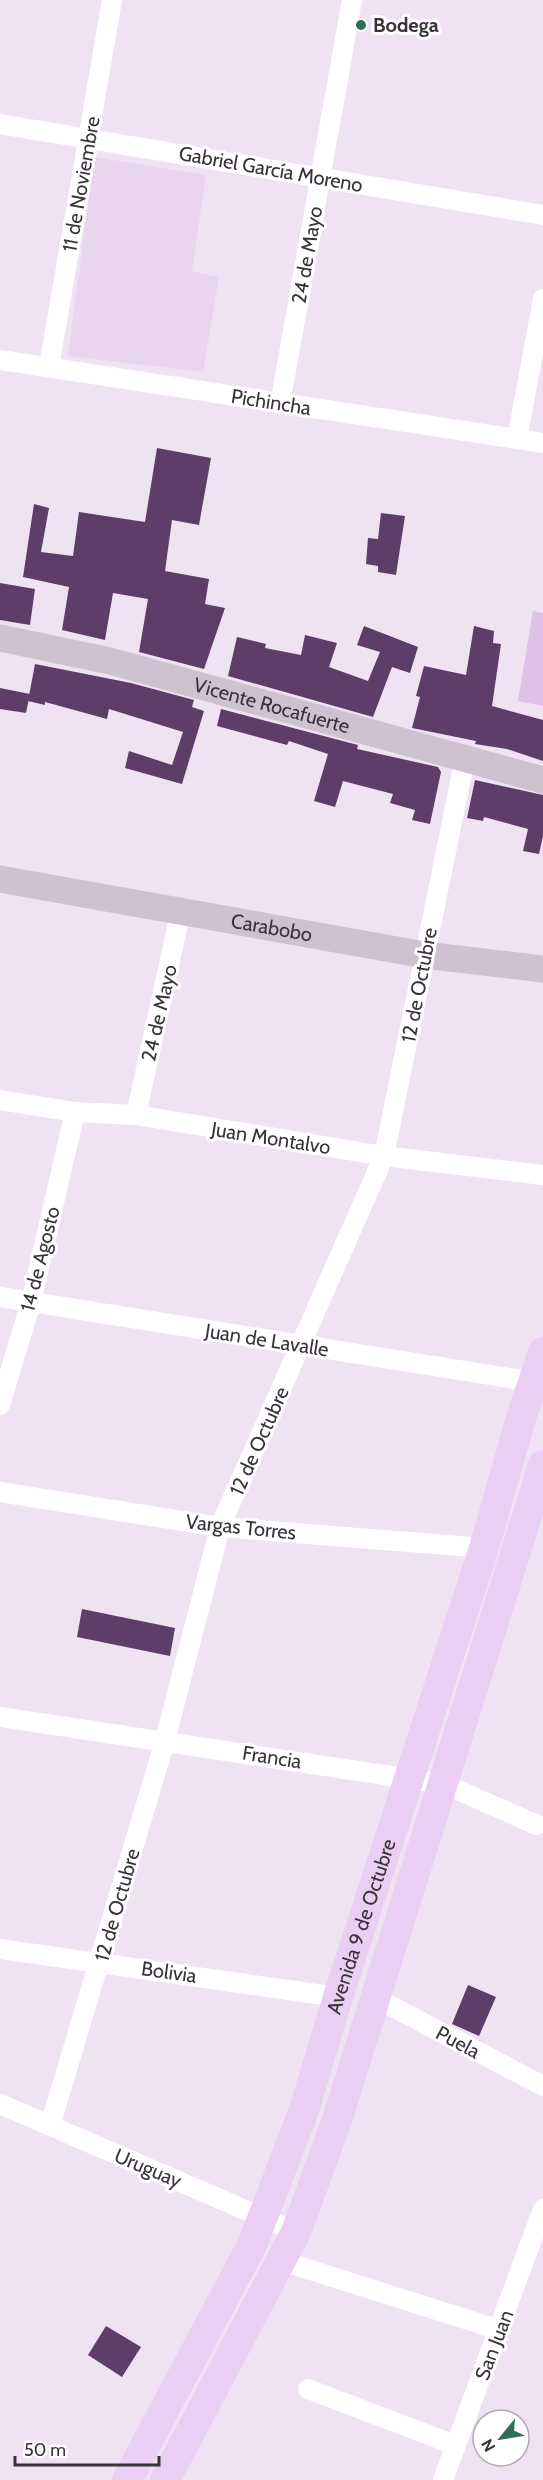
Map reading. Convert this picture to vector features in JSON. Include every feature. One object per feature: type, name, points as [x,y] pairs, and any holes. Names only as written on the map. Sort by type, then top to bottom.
[{"type":"main road","name":"Vicente Rocafuerte","points":[[0,638],[110,661],[543,780]]},
{"type":"main road","name":"Carabobo","points":[[0,879],[425,955],[543,969]]},
{"type":"main road","name":"Avenida 9 de Octubre","points":[[127,2480],[264,2217],[304,2110],[338,1997],[484,1548],[520,1418],[543,1352]]},
{"type":"main road","name":"Avenida 9 de Octubre","points":[[165,2480],[296,2232],[337,2120],[374,1997],[444,1784],[536,1521],[543,1465]]},
{"type":"street","name":"11 de Noviembre","points":[[50,367],[112,0]]},
{"type":"street","name":"24 de Mayo","points":[[280,404],[352,0]]},
{"type":"street","name":"Gabriel García Moreno","points":[[0,124],[543,215]]},
{"type":"street","points":[[517,439],[543,299]]},
{"type":"street","name":"Pichincha","points":[[0,360],[543,443]]},
{"type":"street","name":"12 de Octubre","points":[[50,2126],[101,1962],[165,1741],[220,1527],[302,1346],[384,1156],[465,759]]},
{"type":"street","name":"24 de Mayo","points":[[136,1115],[182,910]]},
{"type":"street","name":"Juan Montalvo","points":[[0,1100],[75,1112],[136,1115],[384,1156],[543,1175]]},
{"type":"street","name":"14 de Agosto","points":[[0,1405],[31,1302],[75,1112]]},
{"type":"street","name":"Juan de Lavalle","points":[[0,1297],[534,1382]]},
{"type":"street","name":"Vargas Torres","points":[[0,1492],[220,1527],[484,1548]]},
{"type":"street","name":"Francia","points":[[0,1717],[444,1784],[537,1825]]},
{"type":"street","name":"Bolivia","points":[[0,1948],[338,1997]]},
{"type":"street","name":"Puela","points":[[374,1997],[543,2086]]},
{"type":"street","name":"Uruguay","points":[[0,2104],[296,2232]]},
{"type":"street","name":"San Juan","points":[[443,2480],[543,2209]]},
{"type":"street","points":[[282,2261],[500,2330]]},
{"type":"street","points":[[308,2389],[455,2445]]},
{"type":"shaded area","points":[[94,157],[206,175],[192,271],[219,277],[203,372],[68,356]]},
{"type":"shaded area","points":[[533,611],[543,613],[543,706],[518,701]]},
{"type":"building","points":[[157,448],[211,458],[199,525],[172,520],[165,571],[209,579],[205,604],[225,608],[204,669],[139,652],[148,599],[113,593],[105,640],[62,630],[69,587],[23,577],[34,504],[49,508],[41,552],[73,556],[79,512],[145,522]]},
{"type":"building","points":[[381,513],[405,516],[396,575],[378,572],[378,566],[366,564],[368,538],[378,539]]},
{"type":"building","points":[[0,583],[35,589],[30,625],[0,620]]},
{"type":"building","points":[[364,626],[418,647],[410,673],[392,667],[373,717],[228,676],[237,637],[266,644],[265,648],[301,655],[305,635],[337,643],[329,667],[368,681],[380,652],[357,645]]},
{"type":"building","points":[[474,626],[494,631],[493,643],[501,644],[492,706],[543,720],[543,761],[507,749],[475,744],[476,741],[412,728],[420,697],[416,696],[424,666],[466,675]]},
{"type":"building","points":[[35,664],[131,683],[194,700],[192,707],[204,711],[182,784],[125,768],[129,751],[172,765],[183,732],[109,709],[107,719],[45,702],[45,705],[28,701]]},
{"type":"building","points":[[0,688],[30,694],[26,713],[0,709]]},
{"type":"building","points":[[221,709],[358,745],[357,749],[438,767],[441,772],[430,824],[412,820],[415,810],[390,803],[393,794],[343,781],[335,807],[314,801],[328,754],[289,741],[287,745],[217,726]]},
{"type":"building","points":[[475,780],[543,795],[543,836],[539,854],[523,851],[528,829],[484,817],[483,821],[467,818]]},
{"type":"building","points":[[82,1609],[175,1628],[170,1656],[77,1637]]},
{"type":"building","points":[[468,1985],[496,1997],[479,2036],[452,2024]]},
{"type":"building","points":[[106,2326],[141,2347],[122,2377],[88,2355]]},
{"type":"place","name":"Bodega","points":[[361,25]]}]
